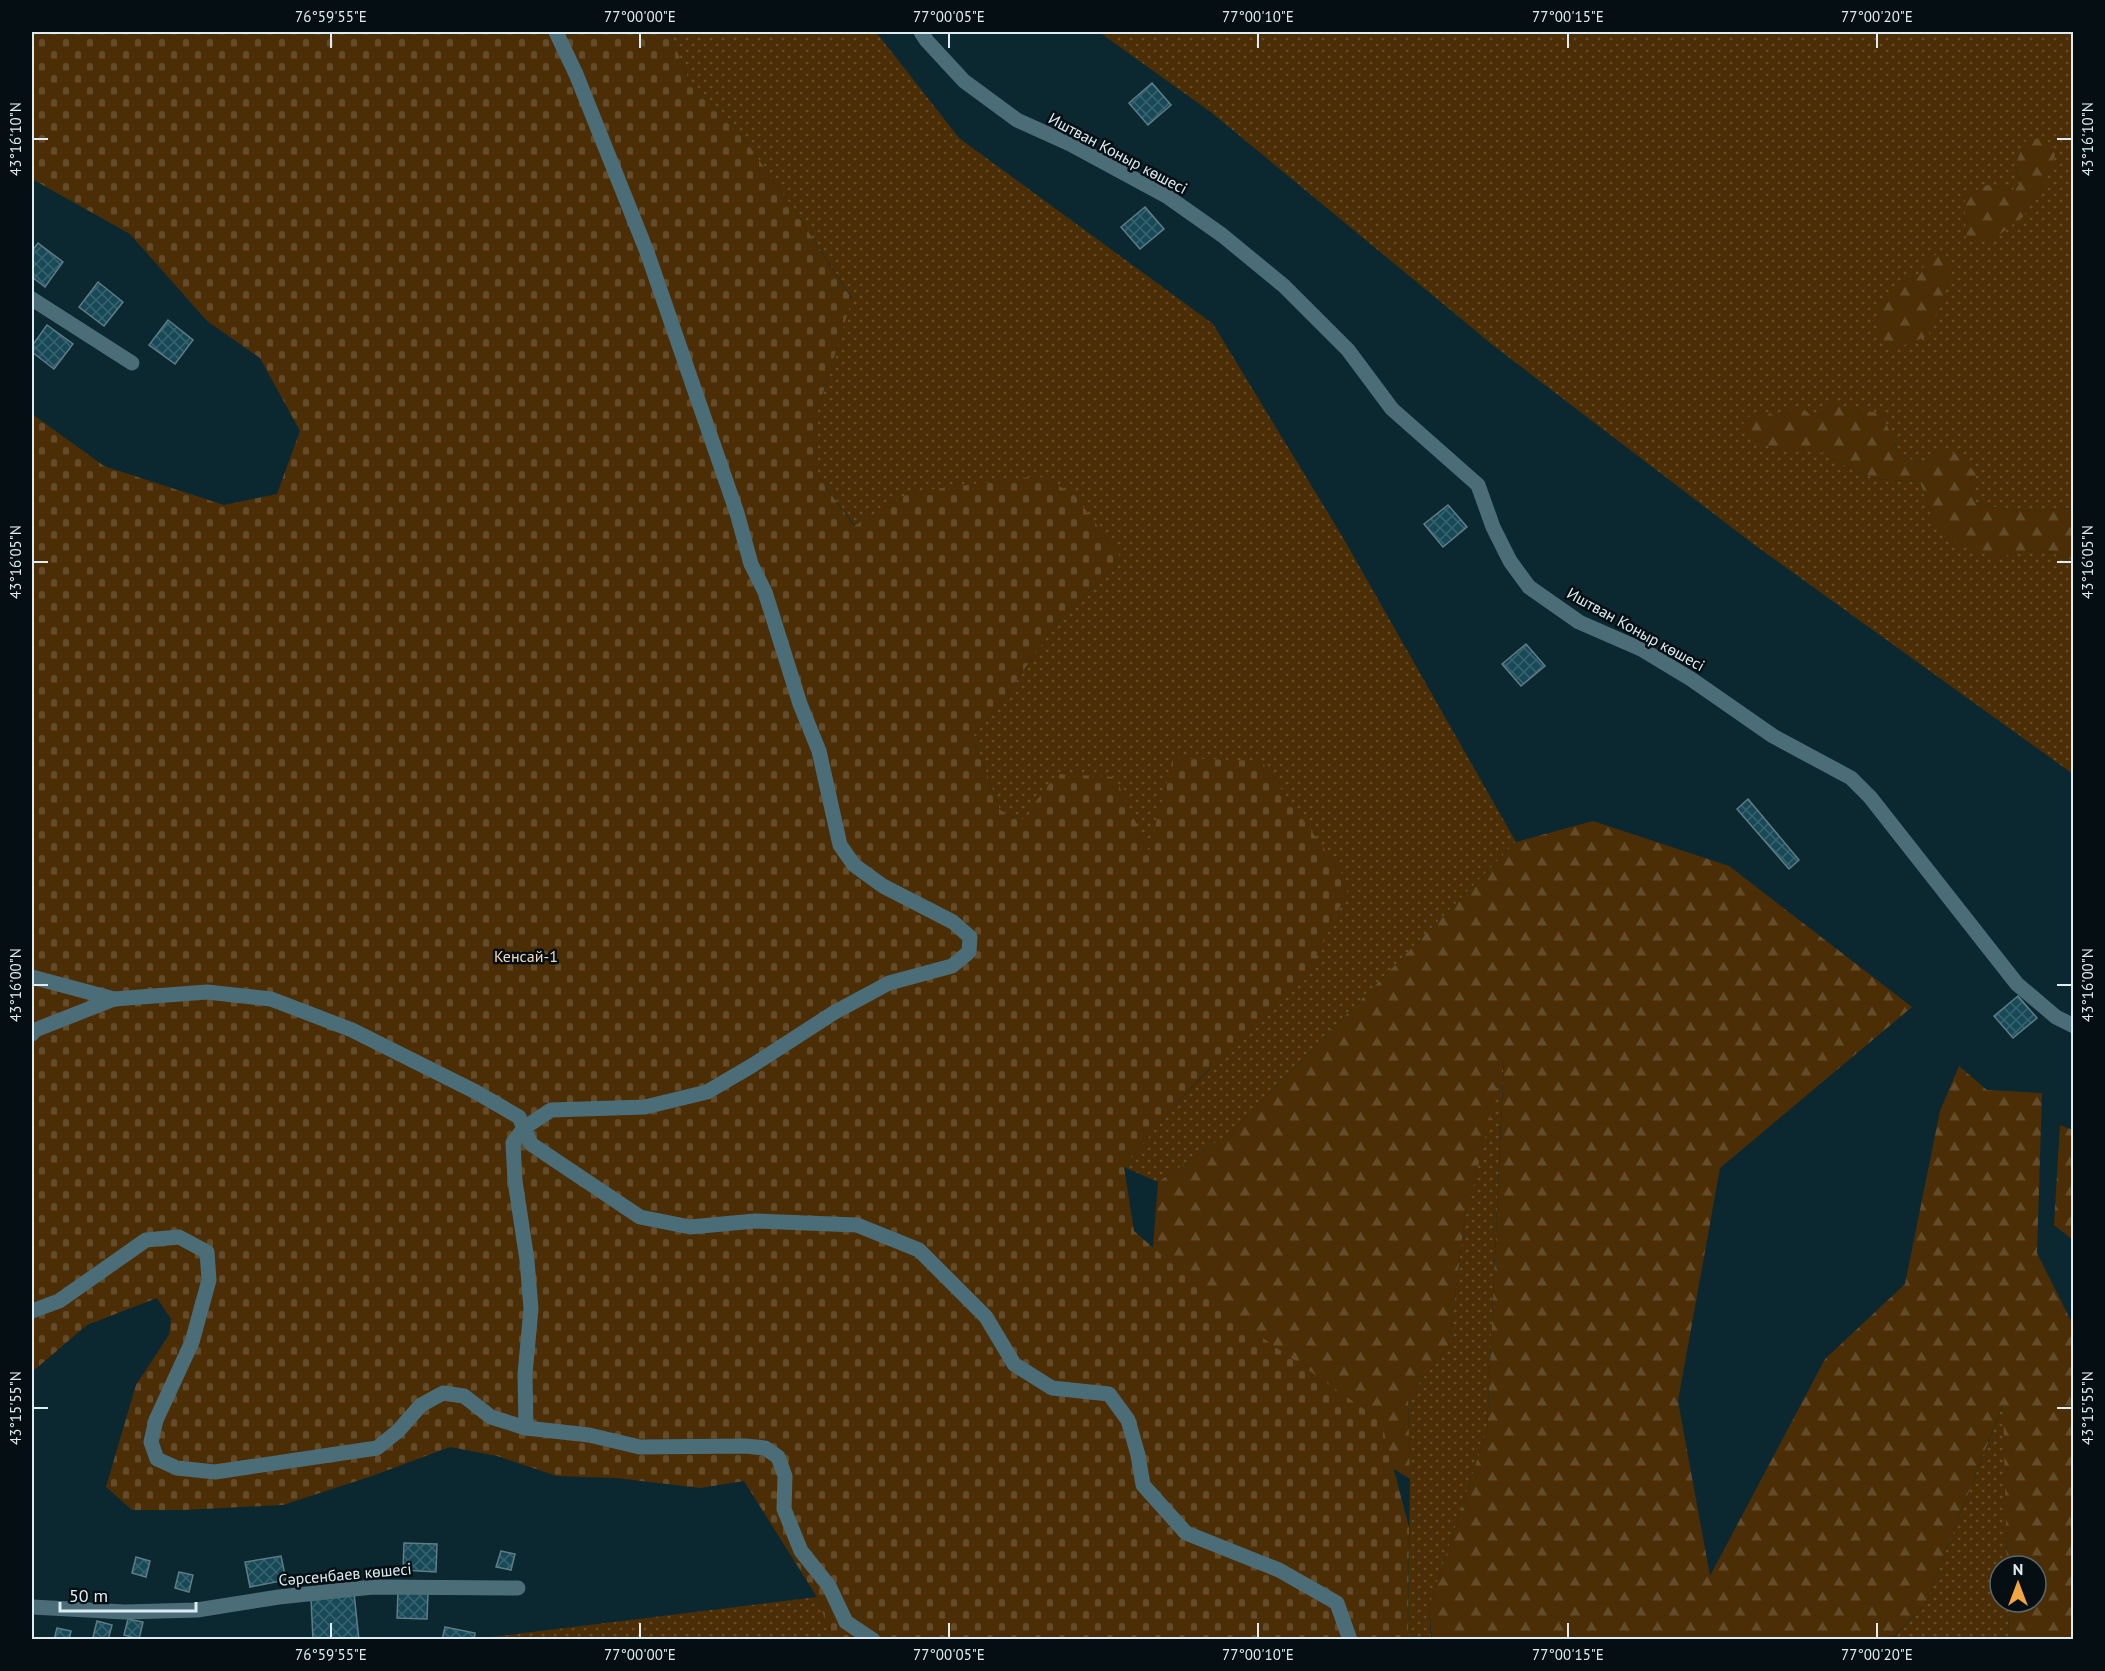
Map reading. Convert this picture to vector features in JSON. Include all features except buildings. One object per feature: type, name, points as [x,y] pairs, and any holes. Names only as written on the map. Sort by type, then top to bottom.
[{"type":"street","points":[[526,1428],[525,1374],[531,1309],[527,1260],[514,1181],[513,1143],[524,1128],[551,1110],[645,1107],[707,1092],[835,1012],[889,983],[952,966],[969,952],[970,937],[953,922],[884,886],[854,865],[840,846],[819,751],[800,704],[765,592],[751,564],[737,513],[647,252],[576,74],[556,32]]},
{"type":"street","name":"Иштван Коныр көшесі","points":[[921,32],[964,81],[1017,120],[1070,144],[1168,197],[1222,235],[1284,286],[1348,350],[1392,410],[1478,485],[1497,535],[1510,561],[1529,587],[1579,622],[1652,656],[1691,679],[1773,736],[1851,778],[1870,797],[2018,984],[2055,1017],[2073,1026]]},
{"type":"street","points":[[32,299],[132,363]]},
{"type":"street","points":[[32,977],[114,999]]},
{"type":"street","points":[[32,1034],[35,1030],[114,999],[207,992],[271,999],[352,1030],[466,1087],[519,1117],[531,1144],[640,1217],[690,1227],[755,1221],[857,1225],[919,1250],[986,1317],[1014,1364],[1052,1388],[1109,1394],[1128,1420],[1138,1455],[1143,1485],[1186,1533],[1279,1570],[1336,1603],[1350,1640]]},
{"type":"street","points":[[32,1311],[59,1301],[146,1240],[179,1237],[207,1252],[209,1280],[192,1342],[156,1420],[151,1442],[157,1459],[177,1468],[215,1472],[377,1448],[398,1431],[422,1405],[443,1393],[464,1396],[491,1417],[526,1428],[589,1435],[640,1447],[745,1446],[765,1448],[778,1457],[785,1476],[784,1509],[801,1551],[829,1586],[846,1622],[873,1640]]},
{"type":"street","name":"Сәрсенбаев көшесі","points":[[32,1607],[49,1610],[125,1612],[198,1610],[279,1597],[373,1587],[518,1588]]},
{"type":"green space","name":"Кенсай-1","points":[[32,32],[669,32],[689,80],[735,126],[795,211],[852,299],[818,409],[818,476],[854,526],[911,492],[1038,476],[1073,493],[1122,559],[1057,622],[1003,700],[973,736],[1000,810],[1021,821],[1057,774],[1115,777],[1149,851],[1173,758],[1261,761],[1350,885],[1307,978],[1210,1068],[1174,1106],[1124,1167],[1134,1231],[1233,1317],[1381,1421],[1409,1527],[1408,1639],[832,1639],[817,1597],[744,1481],[700,1488],[616,1478],[557,1476],[497,1456],[450,1447],[372,1476],[283,1505],[132,1510],[106,1487],[136,1385],[169,1335],[171,1319],[157,1298],[87,1325],[32,1372],[32,414],[104,466],[224,505],[277,494],[300,431],[260,358],[207,321],[130,234],[32,179]]},
{"type":"green space","points":[[669,32],[876,32],[959,138],[1213,324],[1342,536],[1516,842],[1231,1132],[1158,1182],[1124,1167],[1174,1106],[1210,1069],[1149,852],[1021,821],[1000,810],[973,736],[1003,700],[1057,622],[1122,559],[911,492],[855,526],[818,476],[818,409],[852,298],[795,211],[735,126],[689,80]]},
{"type":"green space","points":[[1099,32],[2073,32],[2073,508],[2033,511],[1980,506],[1931,460],[1916,462],[1899,454],[1893,439],[1856,410],[1832,404],[1815,419],[1778,419],[1754,440],[1787,451],[1818,451],[1877,479],[1920,482],[1933,519],[1997,557],[2040,549],[2073,560],[2073,774],[1756,546],[1494,346],[1212,113]],"holes":[[[2015,166],[2042,188],[1965,222],[1988,185],[2012,191],[2020,182]],[[1928,256],[1889,351],[1899,282],[1920,275]]]},
{"type":"green space","points":[[2044,137],[2056,153],[2042,188],[2023,217],[1992,240],[1968,242],[1965,195],[1988,185],[2012,191],[2020,182],[2015,166],[2024,142]]},
{"type":"green space","points":[[1945,254],[1953,269],[1928,336],[1889,351],[1877,332],[1879,309],[1899,282],[1920,275],[1928,256]]},
{"type":"green space","points":[[1832,404],[1882,414],[1899,454],[1916,462],[1931,460],[1940,448],[1961,456],[1976,474],[1974,499],[1980,506],[2033,511],[2073,508],[2073,560],[2040,549],[1997,557],[1958,546],[1933,519],[1920,482],[1877,479],[1818,451],[1787,452],[1754,440],[1743,427],[1744,418],[1768,412],[1778,419],[1787,411],[1802,408],[1815,419]]},
{"type":"green space","points":[[1593,821],[1729,866],[1912,1007],[1720,1168],[1678,1401],[1710,1576],[1825,1359],[1905,1284],[1940,1111],[1959,1066],[1987,1090],[2042,1093],[2037,1253],[2073,1325],[2073,1639],[2009,1639],[2008,1614],[2048,1614],[2048,1554],[2007,1554],[2003,1404],[1925,1605],[1891,1639],[1432,1639],[1429,1607],[1487,1430],[1504,1060],[1464,1224],[1449,1345],[1408,1397],[1410,1479],[1334,1432],[1151,1274],[1158,1182],[1231,1132],[1516,842]]},
{"type":"green space","points":[[1504,1055],[1487,1430],[1429,1607],[1431,1639],[1408,1640],[1410,1479],[1408,1397],[1449,1345],[1464,1224]]},
{"type":"green space","points":[[2060,1125],[2073,1130],[2073,1240],[2054,1225]]},
{"type":"green space","points":[[2004,1402],[2007,1554],[1988,1554],[1988,1614],[2008,1614],[2009,1639],[1891,1640],[1925,1605]]},
{"type":"green space","points":[[817,1597],[832,1639],[467,1640]]}]
